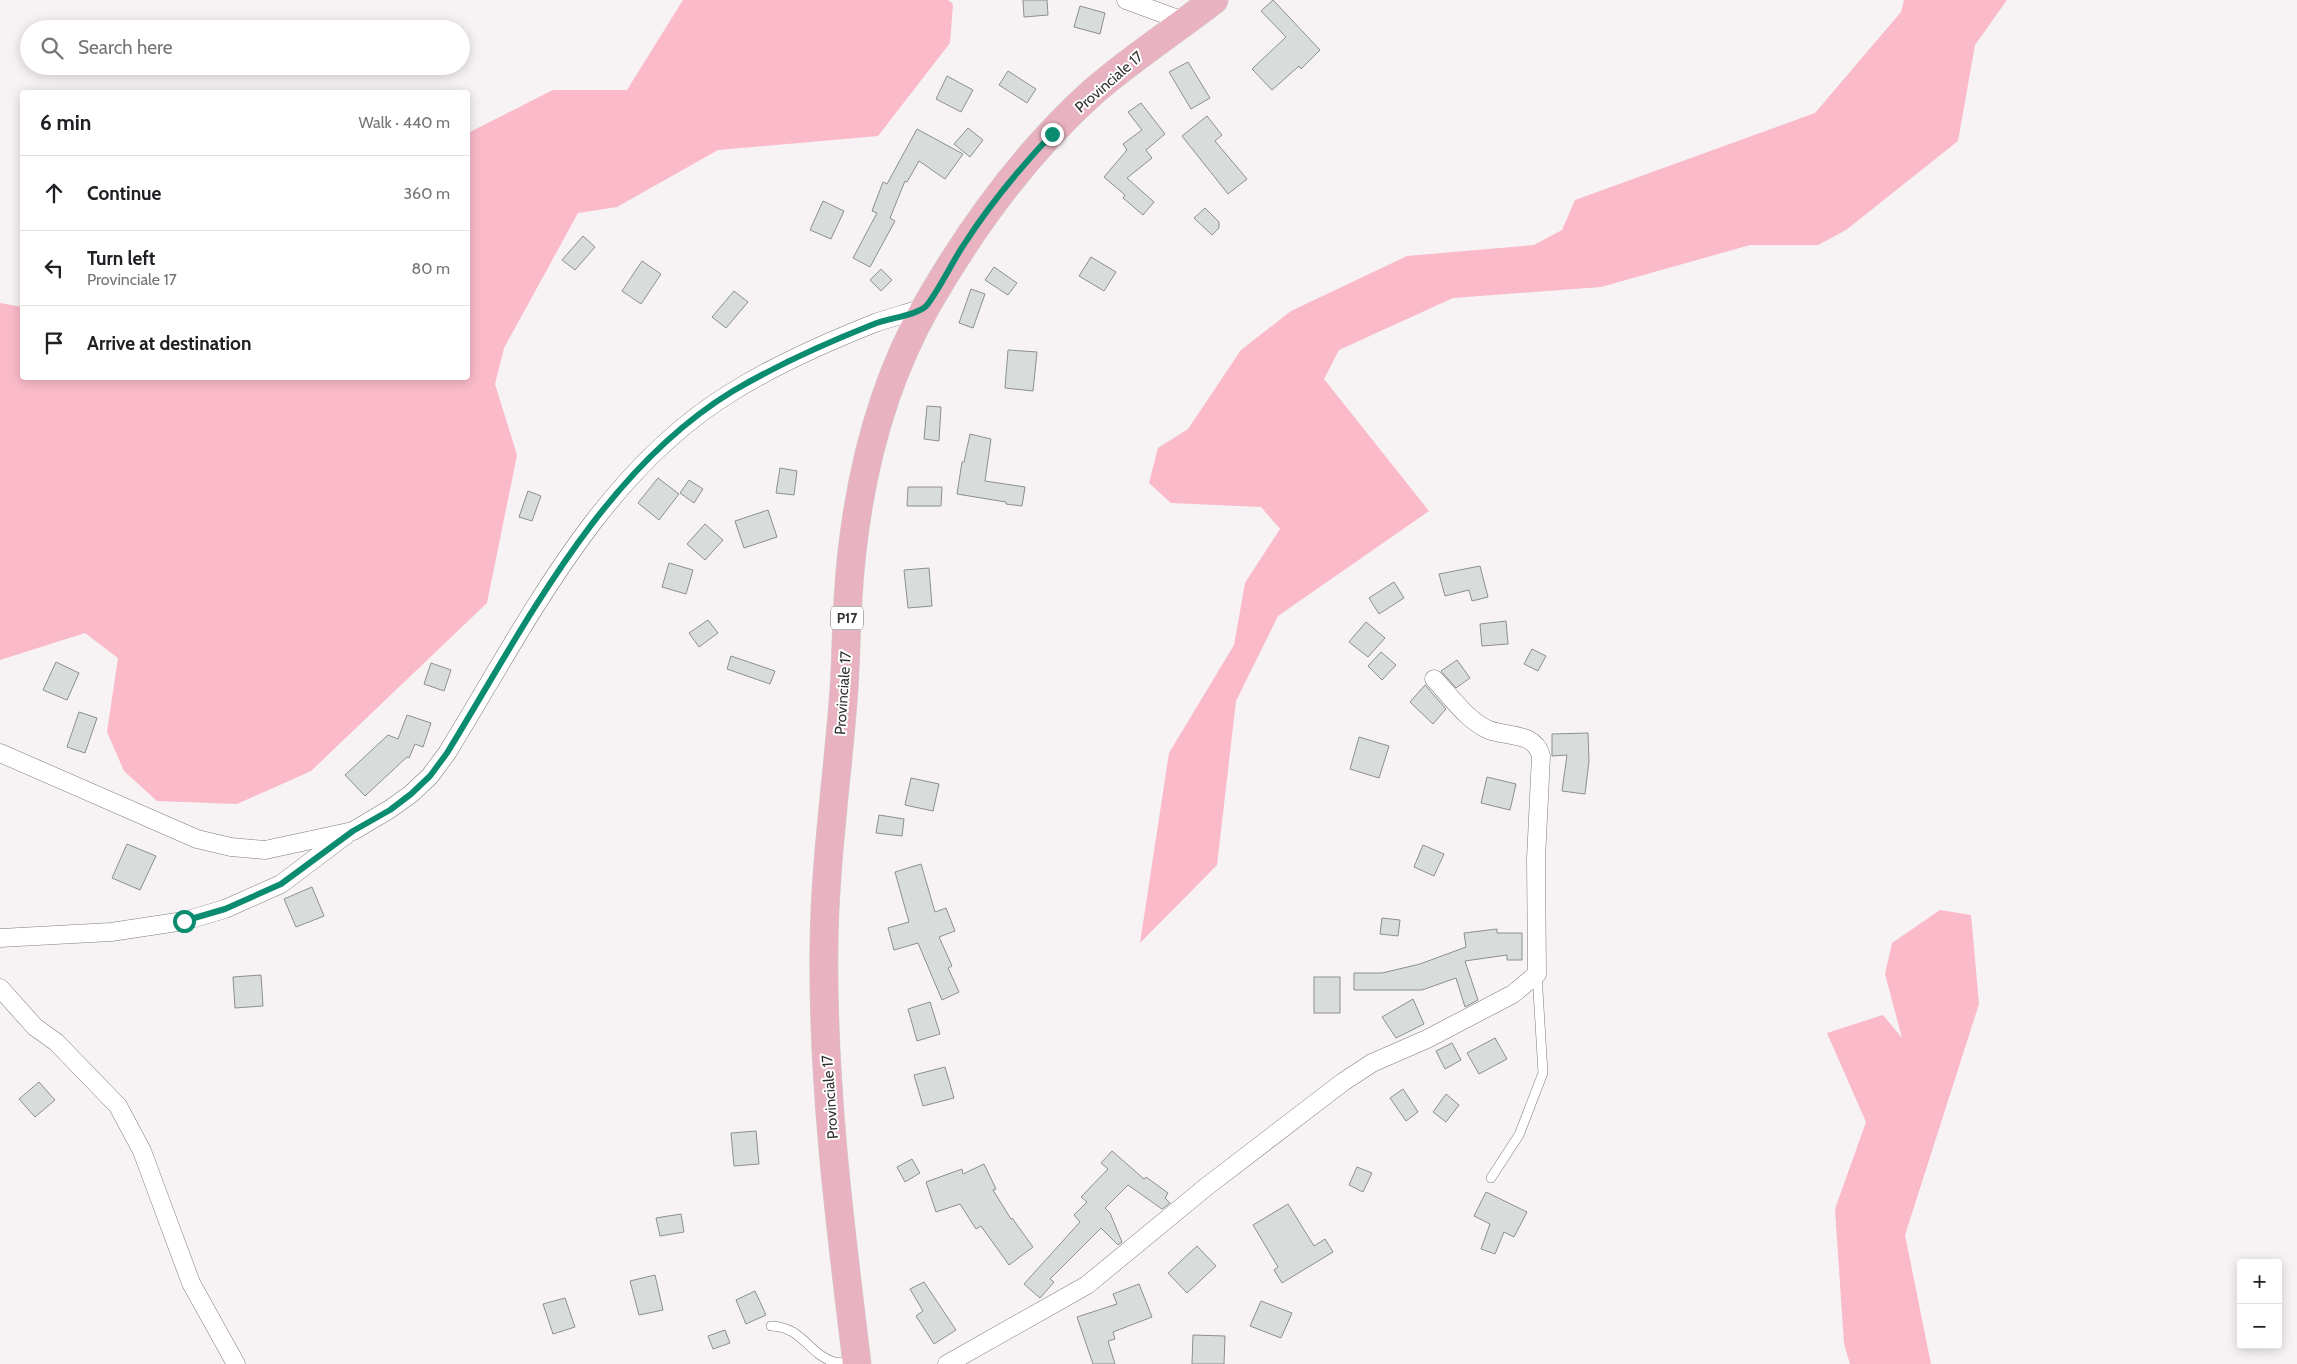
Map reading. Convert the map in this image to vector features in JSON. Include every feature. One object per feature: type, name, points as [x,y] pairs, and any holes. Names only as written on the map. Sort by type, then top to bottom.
[{"type":"main road","name":"Provinciale 17","points":[[856,1361],[836,1182],[824,1020],[824,943],[827,865],[836,798],[848,597],[863,475],[884,402],[926,307],[985,213],[1010,180],[1093,92],[1214,0]]},
{"type":"street","points":[[1126,0],[1186,22]]},
{"type":"street","points":[[0,938],[31,938],[144,929],[225,909],[281,884],[353,831],[390,810],[430,776],[447,753],[548,588],[605,508],[658,448],[731,392],[757,378],[851,334],[926,307]]},
{"type":"street","points":[[947,1364],[1087,1285],[1206,1187],[1343,1082],[1372,1063],[1427,1039],[1513,994],[1537,974],[1535,914],[1541,756],[1539,747],[1528,739],[1488,729],[1467,713],[1434,679]]},
{"type":"street","points":[[0,753],[197,839],[231,847],[265,850],[353,831]]},
{"type":"street","points":[[0,988],[35,1026],[56,1042],[118,1106],[142,1151],[191,1283],[236,1364]]},
{"type":"lane","points":[[1491,1178],[1519,1135],[1543,1073],[1537,974]]},
{"type":"lane","points":[[771,1326],[785,1326],[824,1357],[836,1363],[856,1361]]},
{"type":"shaded area","points":[[683,0],[948,0],[953,4],[950,43],[878,136],[718,150],[617,207],[578,213],[504,348],[495,384],[517,455],[487,603],[311,771],[237,804],[157,801],[124,771],[107,732],[118,658],[85,633],[0,660],[0,303],[20,307],[20,380],[470,380],[470,132],[553,90],[627,90]]},
{"type":"shaded area","points":[[1904,0],[2007,0],[1975,45],[1958,141],[1846,230],[1818,245],[1750,245],[1601,287],[1453,298],[1339,350],[1324,379],[1429,511],[1278,616],[1236,701],[1217,865],[1140,943],[1169,753],[1234,645],[1245,583],[1280,529],[1261,507],[1171,503],[1149,483],[1158,448],[1188,429],[1241,350],[1291,311],[1407,256],[1534,245],[1562,230],[1575,200],[1815,113],[1901,12]]},
{"type":"shaded area","points":[[1940,910],[1971,915],[1979,1004],[1905,1235],[1931,1364],[1850,1364],[1844,1344],[1835,1209],[1866,1122],[1827,1033],[1883,1015],[1902,1038],[1885,974],[1892,943]]},
{"type":"building","points":[[1023,0],[1047,0],[1048,15],[1024,17]]},
{"type":"building","points":[[1273,0],[1320,50],[1301,69],[1299,66],[1272,90],[1252,69],[1286,37],[1261,11]]},
{"type":"building","points":[[1080,6],[1105,13],[1100,34],[1074,27]]},
{"type":"building","points":[[1188,62],[1210,98],[1191,109],[1169,72]]},
{"type":"building","points":[[1008,71],[1036,89],[1027,103],[999,85]]},
{"type":"building","points":[[947,76],[973,90],[961,112],[936,99]]},
{"type":"building","points":[[1141,103],[1165,134],[1146,150],[1152,158],[1127,178],[1154,202],[1143,215],[1123,198],[1125,195],[1104,177],[1127,150],[1123,144],[1142,130],[1128,112]]},
{"type":"building","points":[[1207,116],[1222,135],[1215,141],[1247,179],[1228,194],[1182,136]]},
{"type":"building","points":[[968,128],[983,140],[970,157],[954,144]]},
{"type":"building","points":[[917,129],[963,154],[945,179],[919,161],[907,182],[905,181],[890,218],[895,221],[870,267],[853,258],[877,213],[872,211],[883,182],[887,184]]},
{"type":"building","points":[[823,201],[844,211],[831,239],[810,230]]},
{"type":"building","points":[[1205,208],[1219,222],[1219,228],[1212,235],[1194,218]]},
{"type":"building","points":[[583,236],[595,247],[575,270],[562,260]]},
{"type":"building","points":[[1091,257],[1116,272],[1104,291],[1079,276]]},
{"type":"building","points":[[642,261],[661,274],[641,304],[622,291]]},
{"type":"building","points":[[994,267],[1017,283],[1008,295],[985,280]]},
{"type":"building","points":[[881,269],[892,280],[881,291],[870,280]]},
{"type":"building","points":[[971,289],[985,294],[973,328],[959,323]]},
{"type":"building","points":[[734,291],[748,302],[726,328],[712,317]]},
{"type":"building","points":[[1008,350],[1037,352],[1033,391],[1005,388]]},
{"type":"building","points":[[927,406],[941,407],[939,441],[924,439]]},
{"type":"building","points":[[970,434],[991,439],[985,481],[1025,487],[1022,506],[957,494],[962,462],[964,462]]},
{"type":"building","points":[[780,468],[797,471],[794,495],[776,493]]},
{"type":"building","points":[[658,478],[679,494],[659,520],[638,503]]},
{"type":"building","points":[[689,480],[703,489],[694,503],[680,493]]},
{"type":"building","points":[[908,487],[942,487],[941,506],[907,506]]},
{"type":"building","points":[[528,491],[541,496],[532,521],[519,517]]},
{"type":"building","points":[[768,510],[777,537],[744,548],[735,521]]},
{"type":"building","points":[[705,524],[723,540],[705,560],[687,544]]},
{"type":"building","points":[[669,563],[693,570],[686,594],[662,587]]},
{"type":"building","points":[[1480,566],[1488,597],[1472,601],[1469,590],[1445,596],[1439,574]]},
{"type":"building","points":[[929,568],[932,606],[908,608],[904,570]]},
{"type":"building","points":[[1394,582],[1404,598],[1379,614],[1369,598]]},
{"type":"building","points":[[708,620],[718,633],[699,647],[689,633]]},
{"type":"building","points":[[1506,621],[1508,644],[1482,646],[1480,624]]},
{"type":"building","points":[[1366,622],[1385,638],[1368,657],[1349,642]]},
{"type":"building","points":[[1532,649],[1546,656],[1538,671],[1524,664]]},
{"type":"building","points":[[1381,652],[1396,665],[1382,680],[1368,666]]},
{"type":"building","points":[[731,656],[775,671],[770,684],[727,669]]},
{"type":"building","points":[[1457,660],[1470,678],[1456,688],[1441,671]]},
{"type":"building","points":[[56,662],[79,673],[67,700],[43,690]]},
{"type":"building","points":[[431,663],[451,670],[444,691],[424,684]]},
{"type":"building","points":[[1425,685],[1446,709],[1433,724],[1410,702]]},
{"type":"building","points":[[79,712],[97,718],[85,753],[67,747]]},
{"type":"building","points":[[407,715],[431,723],[423,747],[415,744],[409,758],[407,757],[365,796],[345,775],[388,735],[398,739]]},
{"type":"building","points":[[1588,733],[1589,761],[1585,794],[1562,791],[1567,755],[1552,756],[1552,734]]},
{"type":"building","points":[[1359,737],[1389,746],[1379,778],[1350,769]]},
{"type":"building","points":[[1487,777],[1516,784],[1510,810],[1481,803]]},
{"type":"building","points":[[911,778],[939,784],[933,811],[905,805]]},
{"type":"building","points":[[879,815],[904,819],[902,836],[876,833]]},
{"type":"building","points":[[127,844],[156,856],[140,890],[112,878]]},
{"type":"building","points":[[1423,845],[1444,854],[1434,876],[1414,867]]},
{"type":"building","points":[[921,864],[935,912],[946,908],[955,931],[939,937],[952,966],[948,968],[959,992],[942,1000],[918,943],[894,950],[888,928],[909,922],[895,872]]},
{"type":"building","points":[[312,887],[324,916],[296,927],[284,899]]},
{"type":"building","points":[[1382,918],[1400,920],[1398,936],[1380,934]]},
{"type":"building","points":[[1497,929],[1497,933],[1522,933],[1522,960],[1507,960],[1507,955],[1465,961],[1478,1000],[1465,1007],[1456,978],[1422,990],[1354,990],[1354,973],[1382,973],[1420,964],[1466,947],[1464,933]]},
{"type":"building","points":[[261,975],[263,1006],[235,1008],[233,977]]},
{"type":"building","points":[[1314,977],[1340,977],[1340,1013],[1314,1013]]},
{"type":"building","points":[[1413,999],[1424,1024],[1396,1038],[1382,1017]]},
{"type":"building","points":[[930,1002],[940,1034],[917,1041],[908,1009]]},
{"type":"building","points":[[1495,1038],[1507,1059],[1479,1074],[1467,1053]]},
{"type":"building","points":[[1452,1043],[1461,1060],[1445,1069],[1436,1051]]},
{"type":"building","points":[[945,1067],[954,1098],[923,1106],[914,1075]]},
{"type":"building","points":[[39,1082],[55,1100],[35,1117],[19,1099]]},
{"type":"building","points":[[1403,1089],[1418,1112],[1406,1121],[1390,1098]]},
{"type":"building","points":[[1446,1094],[1459,1105],[1446,1122],[1433,1112]]},
{"type":"building","points":[[756,1131],[759,1164],[734,1166],[731,1133]]},
{"type":"building","points":[[1112,1151],[1144,1179],[1146,1177],[1168,1193],[1165,1198],[1170,1203],[1162,1209],[1128,1185],[1105,1208],[1110,1213],[1122,1242],[1118,1245],[1101,1228],[1050,1279],[1054,1282],[1040,1298],[1024,1284],[1080,1222],[1074,1215],[1087,1202],[1081,1197],[1108,1169],[1101,1163]]},
{"type":"building","points":[[912,1159],[920,1173],[905,1182],[897,1167]]},
{"type":"building","points":[[984,1164],[996,1189],[993,1190],[1011,1219],[1033,1247],[1009,1265],[981,1226],[976,1229],[960,1204],[936,1212],[926,1182],[962,1169],[963,1174]]},
{"type":"building","points":[[1357,1167],[1372,1173],[1363,1192],[1349,1185]]},
{"type":"building","points":[[1486,1192],[1527,1212],[1514,1237],[1504,1232],[1495,1254],[1481,1249],[1490,1224],[1474,1216]]},
{"type":"building","points":[[1288,1204],[1314,1246],[1325,1239],[1333,1252],[1282,1283],[1274,1270],[1278,1267],[1253,1225]]},
{"type":"building","points":[[681,1214],[684,1232],[660,1236],[656,1218]]},
{"type":"building","points":[[1197,1246],[1216,1266],[1187,1293],[1168,1273]]},
{"type":"building","points":[[655,1275],[663,1310],[639,1315],[630,1281]]},
{"type":"building","points":[[924,1282],[956,1330],[934,1344],[916,1316],[923,1311],[910,1289]]},
{"type":"building","points":[[1139,1284],[1152,1317],[1113,1332],[1115,1339],[1108,1341],[1115,1364],[1093,1364],[1077,1317],[1117,1304],[1113,1294]]},
{"type":"building","points":[[755,1291],[766,1315],[746,1324],[736,1300]]},
{"type":"building","points":[[565,1298],[575,1327],[553,1334],[543,1304]]},
{"type":"building","points":[[1261,1301],[1292,1313],[1281,1338],[1250,1326]]},
{"type":"building","points":[[725,1330],[730,1343],[713,1349],[708,1336]]},
{"type":"building","points":[[1193,1335],[1225,1336],[1224,1364],[1192,1364]]},
{"type":"route","points":[[184,921],[225,909],[281,884],[353,831],[390,810],[411,794],[430,776],[447,753],[488,682],[548,588],[582,540],[605,508],[658,448],[731,392],[779,366],[876,323],[926,307],[962,246],[985,213],[1010,180],[1052,134]]}]
